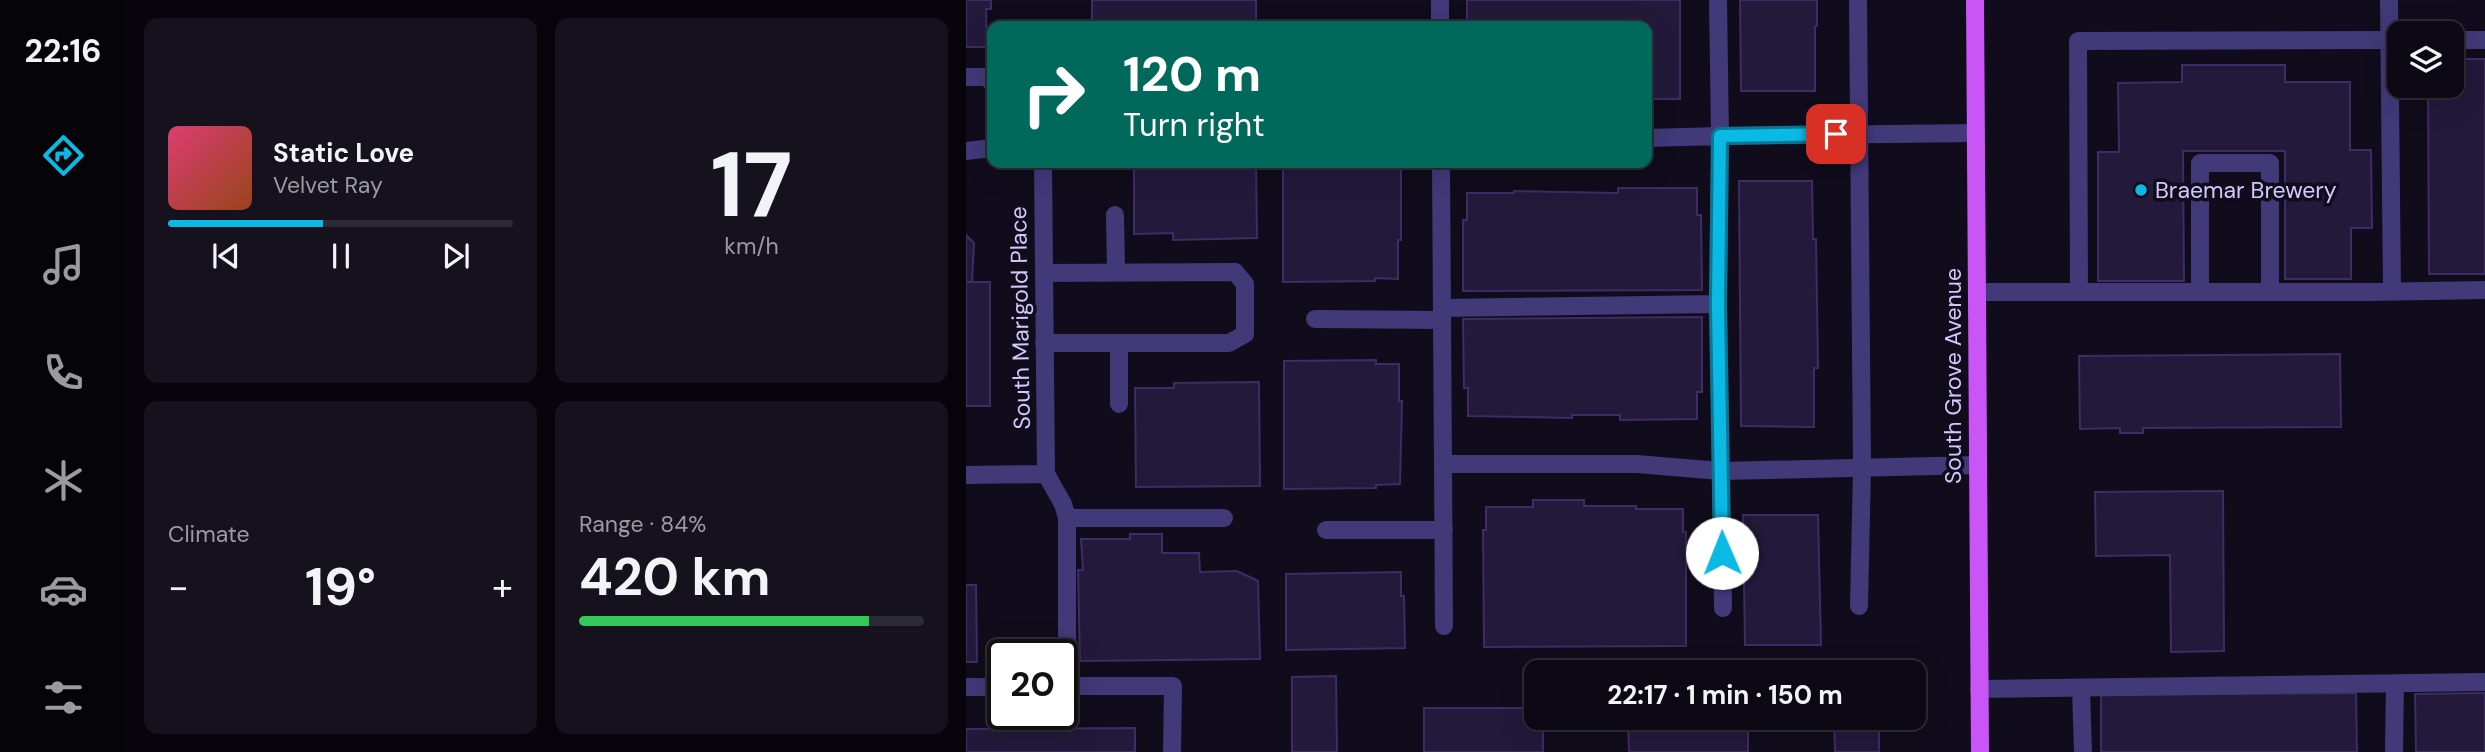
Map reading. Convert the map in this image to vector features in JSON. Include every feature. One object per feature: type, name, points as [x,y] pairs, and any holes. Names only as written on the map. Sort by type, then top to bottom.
[{"type":"main road","name":"South Grove Avenue","points":[[1975,0],[1980,752]]},
{"type":"street","points":[[1440,0],[1440,21]]},
{"type":"street","points":[[1718,0],[1718,304],[1723,608]]},
{"type":"street","points":[[1858,0],[1862,468],[1860,606]]},
{"type":"street","points":[[2389,0],[2392,21]]},
{"type":"street","points":[[2079,291],[2078,41],[2387,40]]},
{"type":"street","points":[[2464,40],[2485,40]]},
{"type":"street","points":[[966,77],[987,77]]},
{"type":"street","points":[[2392,291],[2394,98]]},
{"type":"street","points":[[1652,138],[1976,133]]},
{"type":"street","points":[[966,151],[987,149]]},
{"type":"street","points":[[2200,291],[2200,163],[2270,163],[2270,292]]},
{"type":"street","name":"South Marigold Place","points":[[1043,168],[1046,474]]},
{"type":"street","points":[[1441,168],[1444,626]]},
{"type":"street","points":[[1115,215],[1116,272]]},
{"type":"street","points":[[1044,273],[1235,272],[1245,284],[1245,334],[1229,343],[1044,343]]},
{"type":"street","points":[[1977,292],[2485,290]]},
{"type":"street","points":[[1315,319],[1718,304]]},
{"type":"street","points":[[1119,343],[1119,404]]},
{"type":"street","points":[[1443,464],[1637,464],[1721,471],[1978,466]]},
{"type":"street","points":[[966,475],[1046,474],[1063,504],[1067,518],[1067,639]]},
{"type":"street","points":[[1067,518],[1224,518]]},
{"type":"street","points":[[1326,530],[1444,530]]},
{"type":"street","points":[[1979,689],[2485,682]]},
{"type":"street","points":[[2395,683],[2395,752]]},
{"type":"street","points":[[1078,686],[1173,686],[1172,752]]},
{"type":"street","points":[[966,687],[987,687]]},
{"type":"street","points":[[2081,688],[2083,752]]},
{"type":"building","points":[[966,0],[991,0],[991,9],[986,9],[987,47],[966,47]]},
{"type":"building","points":[[1092,0],[1256,0],[1256,21],[1092,21]]},
{"type":"building","points":[[1467,0],[1680,0],[1680,99],[1652,99],[1652,21],[1467,21]]},
{"type":"building","points":[[1740,0],[1817,0],[1815,91],[1741,91]]},
{"type":"building","points":[[2464,59],[2485,59],[2485,274],[2429,274],[2428,98],[2464,98]]},
{"type":"building","name":"Braemar Brewery","points":[[2182,65],[2285,65],[2285,82],[2350,82],[2350,150],[2371,150],[2372,228],[2351,228],[2351,279],[2285,279],[2285,151],[2183,151],[2184,281],[2098,281],[2098,152],[2119,152],[2118,83],[2182,82]]},
{"type":"building","points":[[1134,168],[1256,168],[1257,238],[1173,240],[1173,233],[1134,234]]},
{"type":"building","points":[[1283,168],[1401,168],[1398,279],[1283,282]]},
{"type":"building","points":[[1739,181],[1812,181],[1813,239],[1816,239],[1818,368],[1814,368],[1814,427],[1741,426]]},
{"type":"building","points":[[1618,188],[1697,188],[1697,215],[1701,215],[1702,290],[1463,291],[1463,220],[1467,220],[1467,193],[1618,193]]},
{"type":"building","points":[[966,235],[974,243],[972,282],[966,282]]},
{"type":"building","points":[[966,282],[990,282],[990,406],[966,406]]},
{"type":"building","points":[[1702,317],[1702,392],[1697,392],[1697,419],[1620,420],[1620,415],[1572,415],[1572,418],[1468,416],[1468,388],[1464,388],[1463,319]]},
{"type":"building","points":[[2340,354],[2341,427],[2143,428],[2143,433],[2120,433],[2120,428],[2080,429],[2079,356]]},
{"type":"building","points":[[1376,360],[1376,364],[1399,364],[1399,401],[1402,401],[1400,484],[1376,485],[1376,488],[1284,489],[1284,361]]},
{"type":"building","points":[[1259,382],[1260,486],[1136,487],[1135,388],[1174,388],[1174,383]]},
{"type":"building","points":[[2223,491],[2224,651],[2171,652],[2170,555],[2096,556],[2095,492]]},
{"type":"building","points":[[1533,500],[1584,500],[1584,506],[1683,509],[1683,532],[1686,532],[1686,646],[1484,647],[1483,530],[1486,530],[1486,507],[1533,507]]},
{"type":"building","points":[[1743,515],[1818,515],[1821,645],[1745,645]]},
{"type":"building","points":[[1130,534],[1162,534],[1162,553],[1199,553],[1200,572],[1237,571],[1258,581],[1260,659],[1080,661],[1078,570],[1083,570],[1081,539],[1130,539]]},
{"type":"building","points":[[1401,572],[1405,648],[1286,650],[1286,574]]},
{"type":"building","points":[[966,585],[976,585],[977,662],[966,662]]},
{"type":"building","points":[[1336,676],[1337,752],[1292,752],[1292,677]]},
{"type":"building","points":[[2356,693],[2357,752],[2101,752],[2101,695]]},
{"type":"building","points":[[2485,693],[2485,752],[2416,752],[2415,694]]},
{"type":"building","points":[[1424,708],[1524,708],[1524,730],[1543,730],[1543,752],[1424,752]]},
{"type":"building","points":[[1135,728],[1135,752],[966,752],[966,729]]},
{"type":"building","points":[[1628,730],[1748,730],[1748,752],[1629,752]]},
{"type":"building","points":[[1834,730],[1879,730],[1879,752],[1835,752]]},
{"type":"place","name":"Braemar Brewery","points":[[2141,190]]},
{"type":"route","points":[[1722,553],[1718,304],[1720,136],[1836,134]]}]
